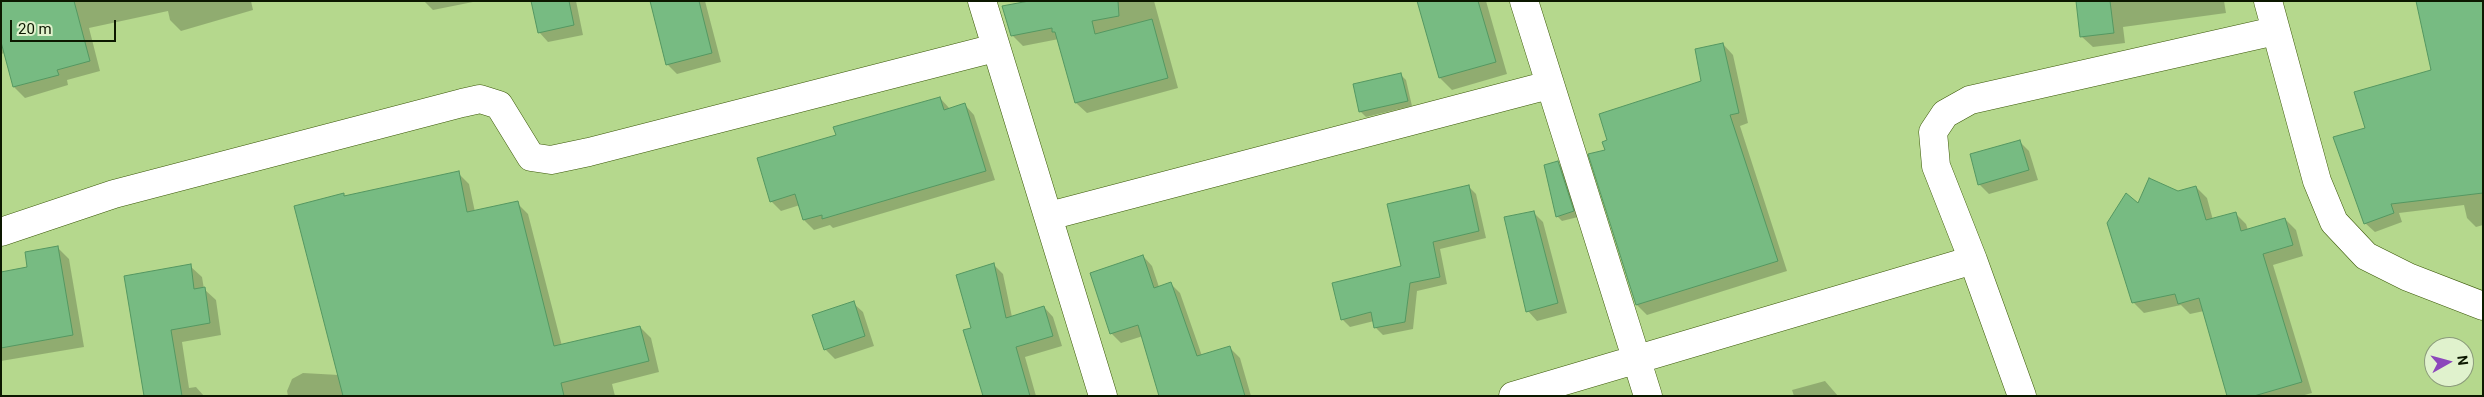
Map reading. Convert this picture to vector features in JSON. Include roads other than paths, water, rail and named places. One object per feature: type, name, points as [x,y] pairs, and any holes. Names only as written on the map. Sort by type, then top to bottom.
[{"type":"street","points":[[982,1],[1103,396]]},
{"type":"street","points":[[1524,1],[1648,396]]},
{"type":"street","points":[[2268,1],[2318,181],[2334,222],[2366,256],[2408,277],[2483,306]]},
{"type":"street","points":[[2022,396],[1973,260],[1936,166],[1933,132],[1945,114],[1970,100],[2275,31]]},
{"type":"street","points":[[1,232],[114,194],[480,99],[499,105],[531,157],[551,160],[598,150],[995,48]]},
{"type":"street","points":[[1049,216],[1549,85]]},
{"type":"street","points":[[1513,396],[1973,260]]}]
